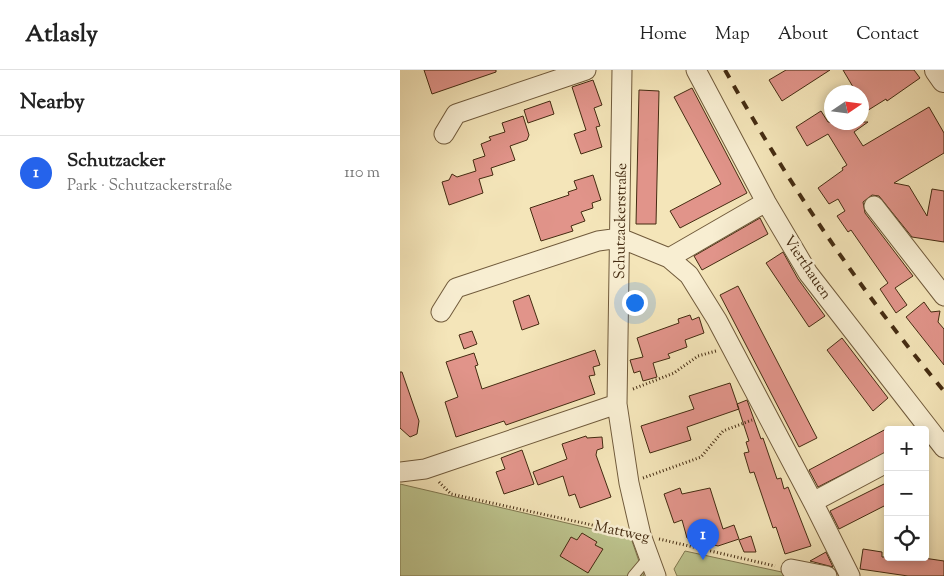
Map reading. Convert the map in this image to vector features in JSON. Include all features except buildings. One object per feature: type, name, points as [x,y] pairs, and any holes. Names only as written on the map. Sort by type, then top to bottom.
[{"type":"street","points":[[444,134],[456,114],[586,70]]},
{"type":"street","name":"Schutzackerstraße","points":[[622,70],[617,400],[629,483],[641,535],[656,576]]},
{"type":"street","name":"Vierthauen","points":[[696,70],[766,202],[808,273],[935,443]]},
{"type":"street","points":[[937,70],[944,80]]},
{"type":"street","points":[[669,258],[766,202]]},
{"type":"street","points":[[874,206],[944,296]]},
{"type":"street","points":[[441,312],[456,288],[598,241],[620,238],[669,258],[689,275],[731,347],[814,502],[850,576]]},
{"type":"street","points":[[400,472],[425,469],[617,400]]},
{"type":"street","points":[[814,502],[884,464]]},
{"type":"street","points":[[790,569],[827,576]]},
{"type":"lane","points":[[633,576],[649,557]]},
{"type":"path","points":[[617,400],[674,373],[698,356],[731,347]]},
{"type":"path","points":[[629,483],[701,457],[723,431],[766,415]]},
{"type":"path","name":"Mattweg","points":[[425,469],[451,494],[790,569]]},
{"type":"green space","points":[[400,484],[631,538],[644,576],[400,576]]},
{"type":"green space","points":[[685,551],[800,576],[677,576],[674,569]]},
{"type":"railway","points":[[725,70],[774,154],[827,236],[884,315],[944,391]]},
{"type":"place","name":"Schutzacker","points":[[703,560]]}]
